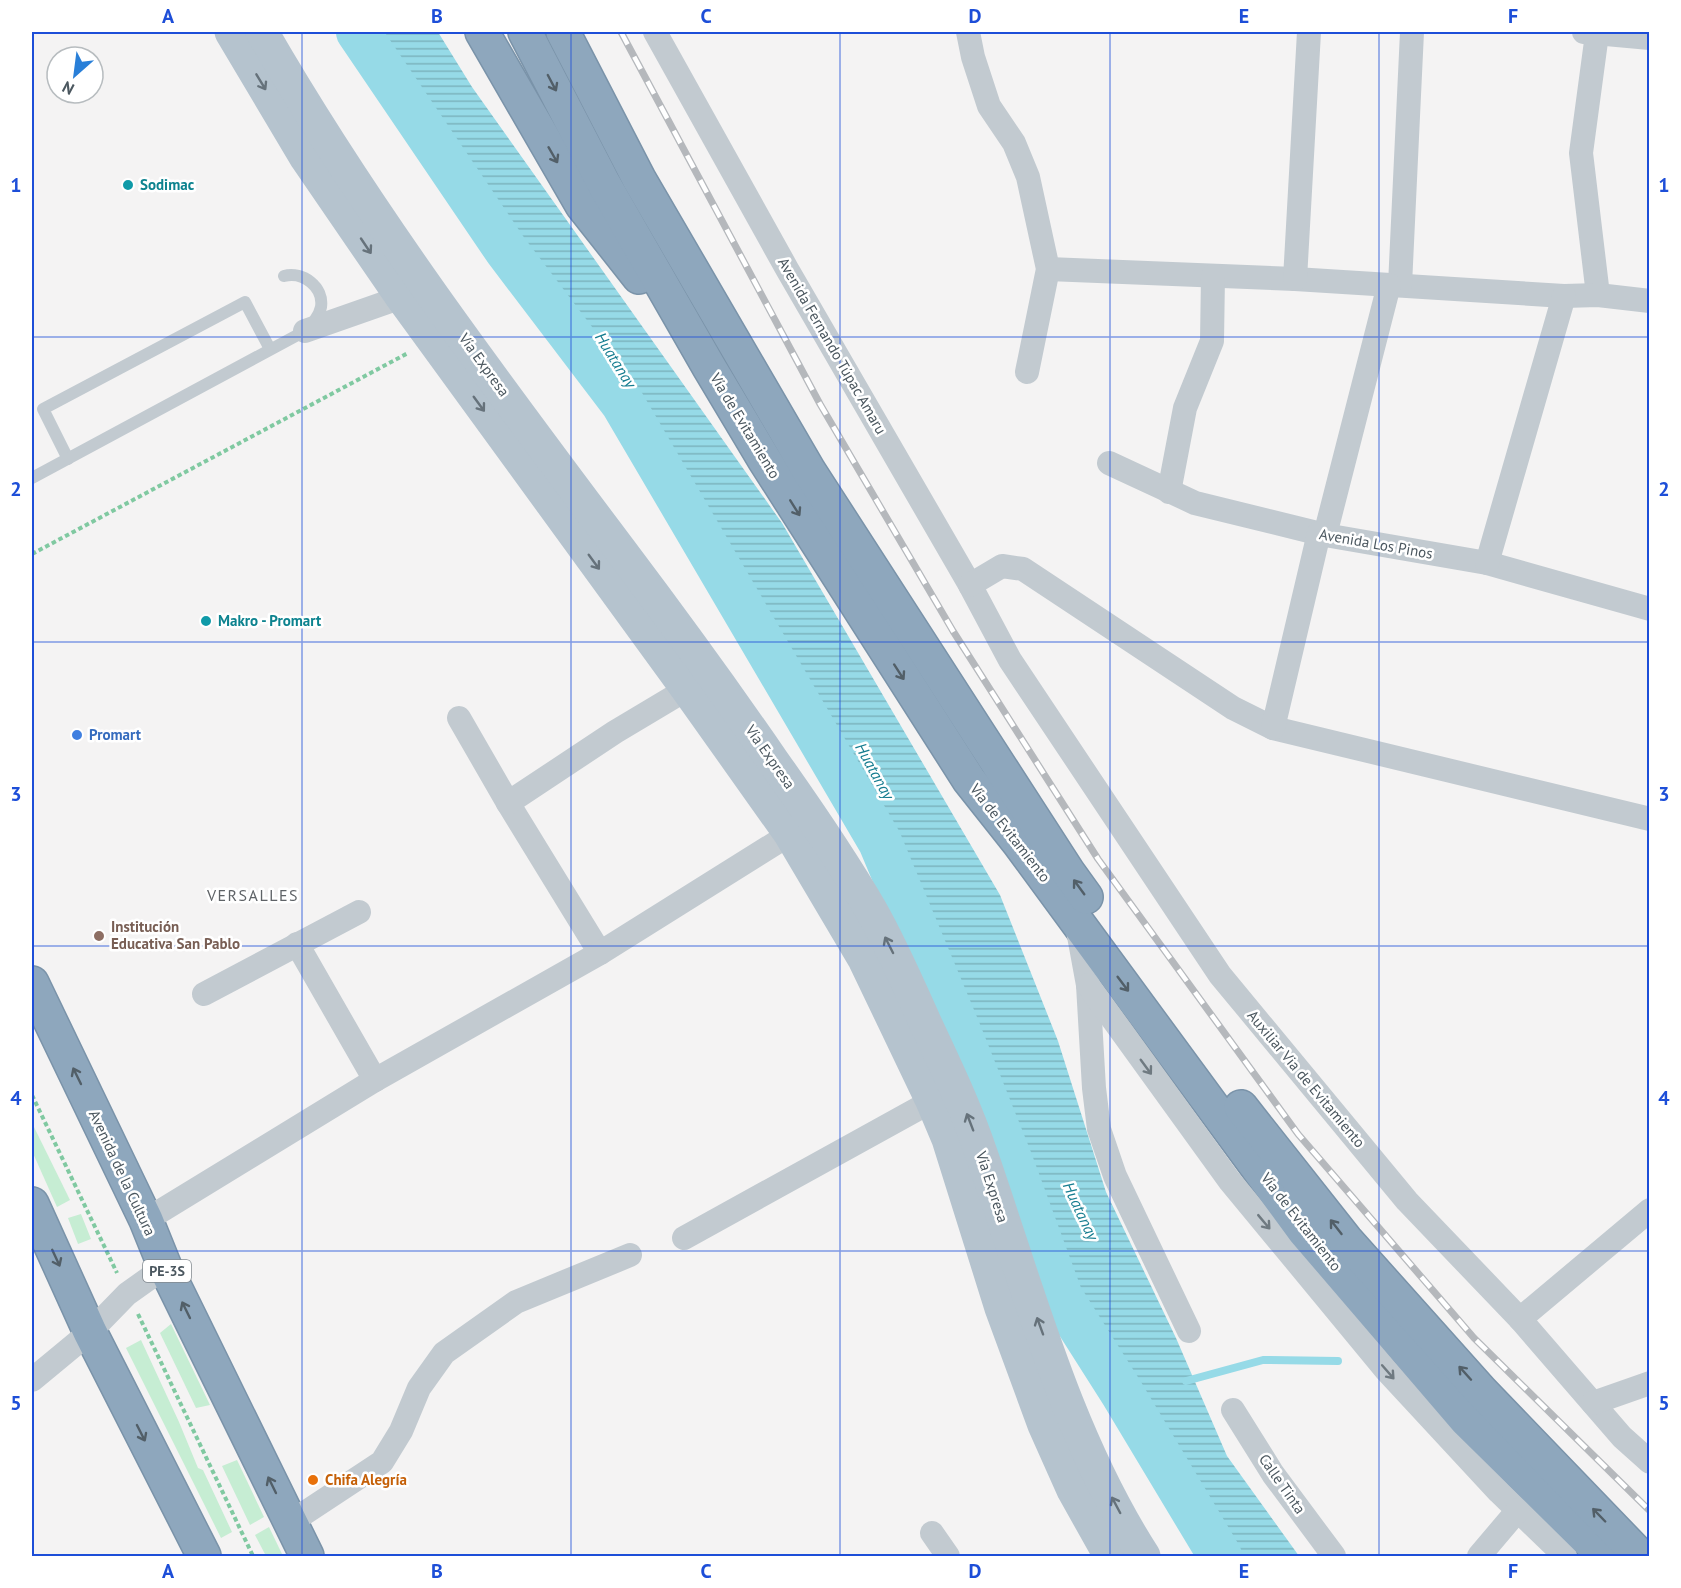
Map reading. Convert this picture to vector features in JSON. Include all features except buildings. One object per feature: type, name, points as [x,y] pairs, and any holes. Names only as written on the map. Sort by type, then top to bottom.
[{"type":"highway","points":[[482,32],[582,205],[709,366]]},
{"type":"highway","name":"Vía de Evitamiento","points":[[525,32],[604,184],[770,469],[969,780],[1077,922],[1242,1171],[1304,1231],[1466,1420],[1604,1557]]},
{"type":"highway","name":"Vía de Evitamiento","points":[[563,32],[639,178],[809,471],[1068,872],[1211,1070],[1346,1240],[1481,1391],[1640,1557]]},
{"type":"highway","name":"Avenida de la Cultura","points":[[32,983],[146,1220],[165,1267],[307,1557]]},
{"type":"highway","points":[[32,1204],[90,1332],[204,1557]]},
{"type":"main road","name":"Vía Expresa","points":[[231,32],[306,158],[402,297],[790,834],[864,959],[932,1101],[948,1140],[1001,1308],[1044,1425],[1073,1490],[1110,1557]]},
{"type":"main road","name":"Vía Expresa","points":[[262,32],[338,158],[418,274],[578,494],[702,658],[833,847],[873,913],[958,1092],[980,1149],[1020,1272],[1064,1393],[1096,1468],[1144,1557]]},
{"type":"street","name":"Avenida Fernando Túpac Amaru","points":[[655,32],[970,585],[1010,660]]},
{"type":"street","points":[[968,32],[989,106],[1014,143],[1029,177],[1048,269],[1027,372]]},
{"type":"street","points":[[1295,279],[1309,32]]},
{"type":"street","points":[[1273,728],[1322,534],[1394,285],[1412,32]]},
{"type":"street","points":[[1598,295],[1581,153],[1590,33],[1650,38]]},
{"type":"street","points":[[1048,269],[1295,279],[1564,296],[1598,295],[1650,300]]},
{"type":"street","points":[[1169,492],[1185,408],[1212,341],[1213,276]]},
{"type":"street","points":[[1486,564],[1564,296]]},
{"type":"street","points":[[305,331],[402,297]]},
{"type":"street","name":"Avenida Los Pinos","points":[[1109,463],[1195,503],[1322,534],[1486,564],[1650,609]]},
{"type":"street","points":[[970,585],[1002,566],[1023,569],[1233,708],[1273,728],[1650,819]]},
{"type":"street","name":"Auxiliar Via de Evitamiento","points":[[1010,660],[1220,975],[1407,1201],[1520,1319],[1622,1437],[1650,1462]]},
{"type":"street","points":[[508,803],[615,732],[687,689]]},
{"type":"street","points":[[459,718],[508,803],[600,952]]},
{"type":"street","points":[[146,1220],[375,1080],[600,952],[790,834]]},
{"type":"street","points":[[204,994],[359,912]]},
{"type":"street","points":[[1077,922],[1088,985],[1094,1088],[1099,1129],[1115,1176],[1189,1331]]},
{"type":"street","points":[[297,944],[375,1080]]},
{"type":"street","points":[[1088,985],[1242,1171],[1386,1370],[1430,1419],[1565,1557]]},
{"type":"street","points":[[684,1238],[932,1101]]},
{"type":"street","points":[[1520,1319],[1650,1210]]},
{"type":"street","points":[[291,1522],[382,1462],[401,1431],[419,1388],[444,1353],[516,1302],[630,1255]]},
{"type":"street","points":[[32,1380],[90,1332],[127,1294],[165,1267]]},
{"type":"street","points":[[1593,1403],[1650,1383]]},
{"type":"street","name":"Calle Tinta","points":[[1233,1410],[1273,1474],[1334,1557]]},
{"type":"street","points":[[1622,1437],[1650,1448]]},
{"type":"street","points":[[1479,1557],[1518,1510]]},
{"type":"street","points":[[932,1533],[948,1557]]},
{"type":"lane","points":[[32,478],[305,331],[317,319],[321,306],[320,293],[312,282],[302,276],[293,273],[284,276]]},
{"type":"lane","points":[[68,459],[43,409],[246,302],[270,349]]},
{"type":"path","points":[[32,554],[432,339]]},
{"type":"path","points":[[32,1095],[253,1557]]},
{"type":"green space","points":[[32,1123],[70,1200],[57,1207],[32,1151]]},
{"type":"green space","points":[[81,1214],[91,1239],[78,1244],[68,1218]]},
{"type":"green space","points":[[171,1324],[210,1405],[196,1408],[160,1333]]},
{"type":"green space","points":[[141,1340],[198,1468],[203,1470],[232,1532],[221,1538],[126,1348]]},
{"type":"green space","points":[[237,1460],[264,1517],[250,1525],[222,1466]]},
{"type":"green space","points":[[269,1527],[283,1556],[266,1556],[255,1535]]},
{"type":"water","name":"Huatanay","points":[[358,32],[438,32],[472,87],[782,523],[1000,895],[1058,1041],[1106,1192],[1176,1338],[1227,1456],[1299,1556],[1220,1556],[1214,1547],[1122,1393],[1061,1297],[1012,1164],[880,842],[623,404],[506,250]]},
{"type":"waterway","points":[[358,32],[506,250],[623,404],[880,842],[1012,1164],[1061,1297],[1220,1556]]},
{"type":"waterway","points":[[1186,1381],[1263,1360],[1338,1361]]},
{"type":"railway","points":[[621,32],[820,404],[953,631],[1098,859],[1298,1134],[1474,1338],[1650,1511]]},
{"type":"place","name":"Sodimac","points":[[128,185]]},
{"type":"place","name":"Makro - Promart","points":[[206,621]]},
{"type":"place","name":"Promart","points":[[77,735]]},
{"type":"place","name":"Institución Educativa San Pablo","points":[[99,936]]},
{"type":"place","name":"Chifa Alegría","points":[[313,1480]]},
{"type":"district","name":"VERSALLES","points":[[253,895]]}]
